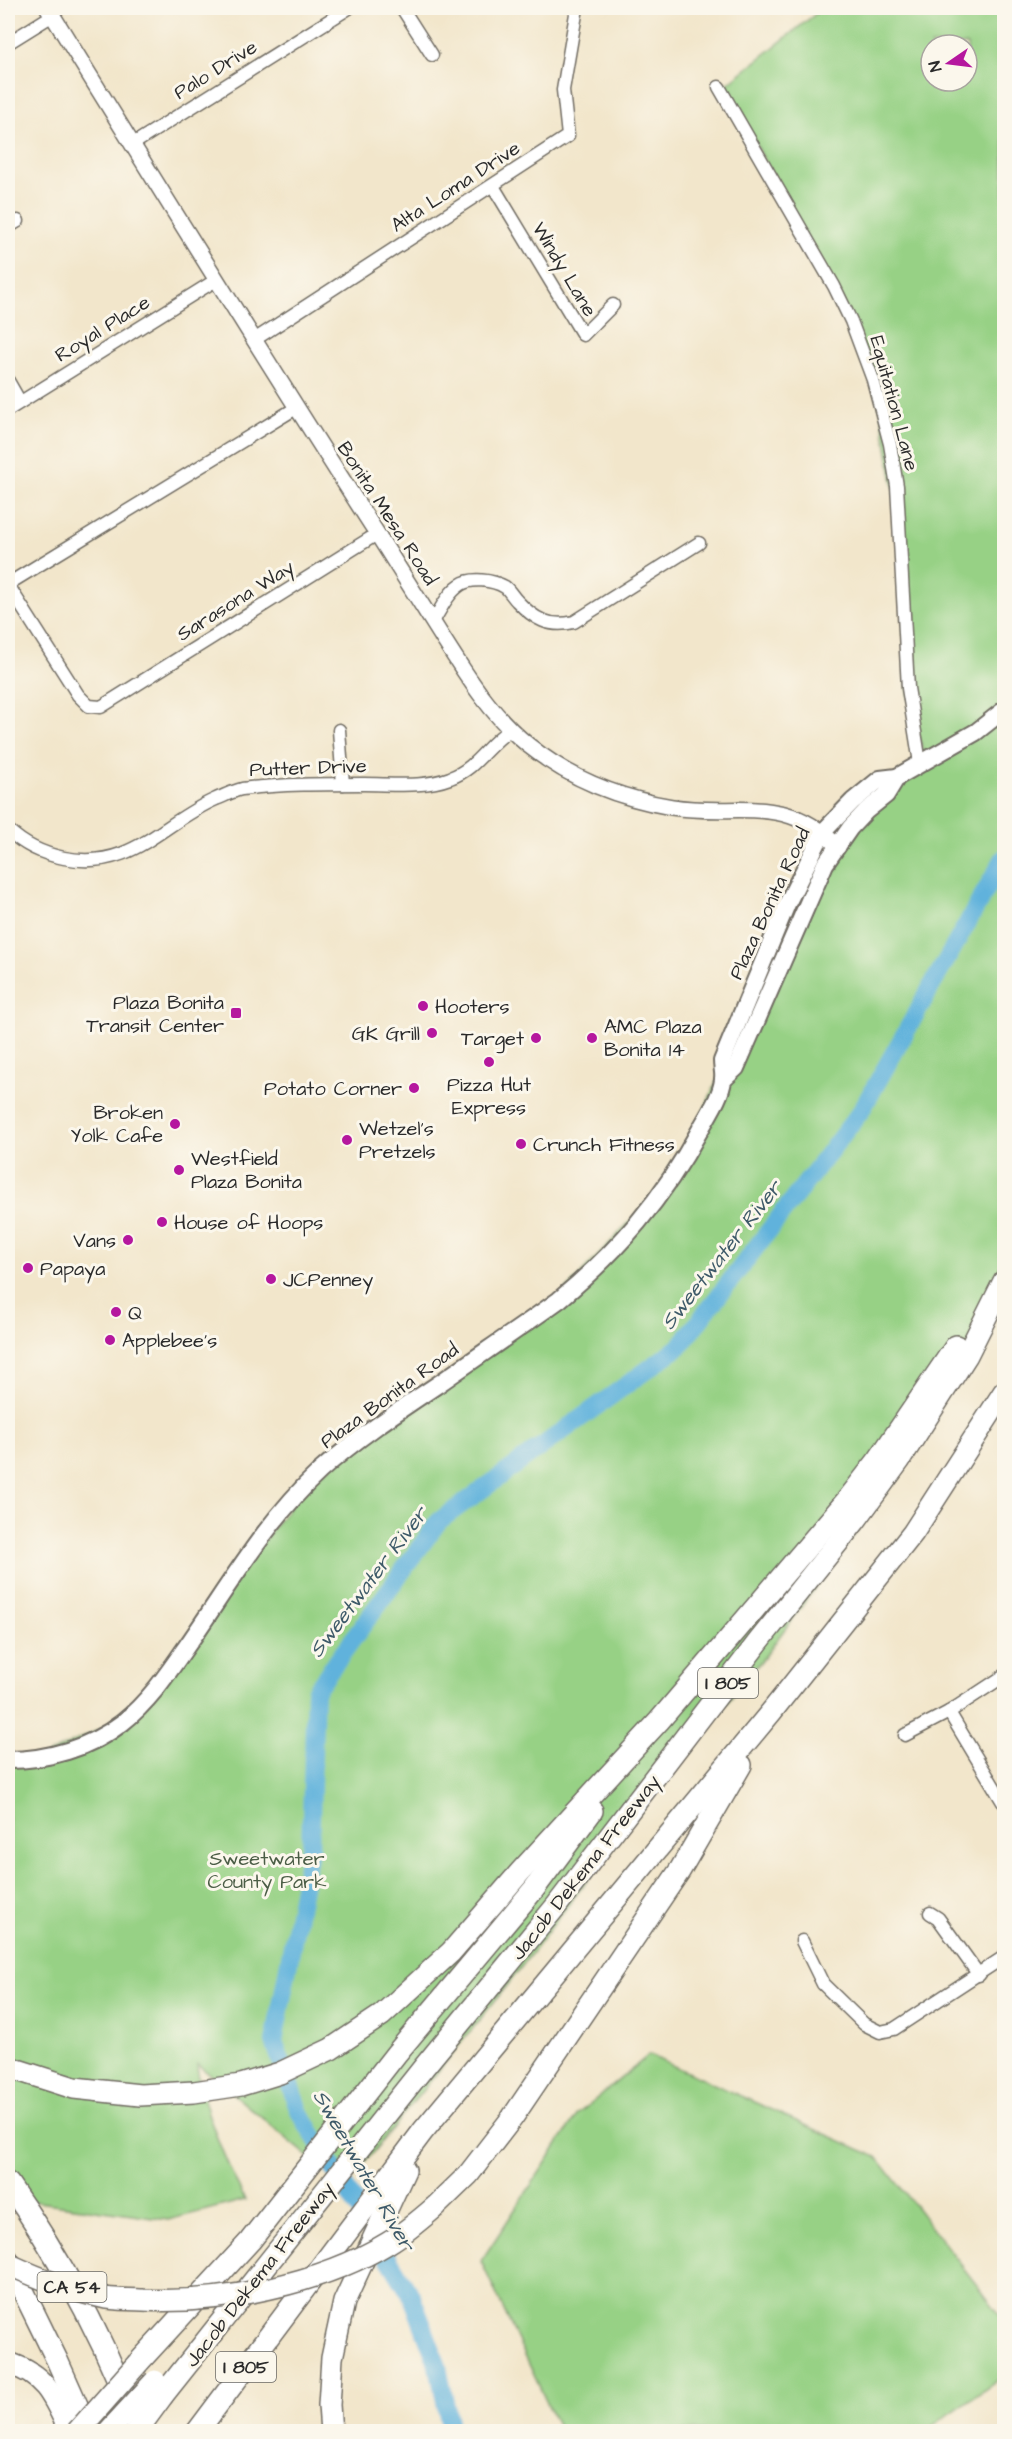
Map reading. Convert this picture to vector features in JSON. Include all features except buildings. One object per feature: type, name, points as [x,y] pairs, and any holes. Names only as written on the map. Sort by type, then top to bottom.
[{"type":"highway","points":[[8,2067],[74,2088],[140,2095],[194,2092],[241,2085],[280,2073],[331,2049],[382,2015],[451,1952],[521,1870],[659,1721],[860,1483],[1005,1276]]},
{"type":"highway","name":"Jacob Dekema Freeway","points":[[137,2432],[159,2388],[214,2331],[424,2067],[557,1905],[759,1641],[855,1521],[899,1461],[967,1355],[1005,1281]]},
{"type":"highway","name":"Jacob Dekema Freeway","points":[[196,2432],[423,2131],[772,1711],[913,1533],[1005,1392]]},
{"type":"highway","points":[[8,2262],[47,2282],[108,2298],[159,2301],[254,2292],[310,2277],[388,2244],[442,2201],[468,2175],[512,2118],[680,1870],[772,1711]]},
{"type":"highway","points":[[77,2432],[250,2241],[396,2054],[534,1888],[659,1721]]},
{"type":"highway","points":[[331,2432],[329,2405],[332,2358],[344,2302],[423,2131]]},
{"type":"highway","name":"CA 54","points":[[8,2183],[90,2316],[125,2397],[137,2432]]},
{"type":"highway","name":"CA 54","points":[[8,2262],[57,2360],[89,2432]]},
{"type":"highway","points":[[8,2363],[25,2368],[44,2382],[70,2432]]},
{"type":"highway","points":[[108,2432],[159,2388]]},
{"type":"highway","points":[[125,2397],[144,2432]]},
{"type":"main road","name":"Plaza Bonita Road","points":[[723,1080],[722,1061],[787,904],[823,832],[845,809],[880,779],[897,777],[976,732],[1005,710]]},
{"type":"main road","name":"Plaza Bonita Road","points":[[8,1760],[24,1760],[72,1750],[96,1740],[122,1723],[153,1694],[264,1535],[289,1503],[319,1472],[365,1433],[559,1300],[587,1276],[636,1227],[682,1163],[723,1080],[736,1068],[825,864],[850,828],[886,795],[897,777]]},
{"type":"street","name":"Palo Drive","points":[[132,144],[349,8]]},
{"type":"street","points":[[402,8],[432,55]]},
{"type":"street","name":"Alta Loma Drive","points":[[254,340],[568,136],[562,90],[577,8]]},
{"type":"street","name":"Bonita Mesa Road","points":[[50,11],[296,408],[473,686],[510,730],[550,763],[599,788],[636,800],[675,807],[718,811],[765,809],[781,812],[823,832],[838,847]]},
{"type":"street","points":[[8,43],[50,11]]},
{"type":"street","name":"Equitation Lane","points":[[719,87],[834,286],[851,321],[873,380],[890,444],[897,486],[908,688],[920,763]]},
{"type":"street","name":"Windy Lane","points":[[493,186],[583,335],[613,305]]},
{"type":"street","name":"Royal Place","points":[[8,410],[216,280]]},
{"type":"street","points":[[8,381],[20,402]]},
{"type":"street","points":[[8,585],[296,408]]},
{"type":"street","name":"Sarasona Way","points":[[8,585],[83,700],[88,706],[101,707],[377,534]]},
{"type":"street","points":[[433,622],[451,593],[461,584],[474,580],[504,587],[530,615],[541,621],[561,625],[574,622],[699,543]]},
{"type":"street","points":[[339,730],[342,784]]},
{"type":"street","name":"Putter Drive","points":[[8,830],[34,848],[58,857],[84,860],[106,858],[137,848],[197,808],[240,789],[439,782],[469,768],[499,737],[510,730]]},
{"type":"street","points":[[905,1735],[950,1712],[1005,1676]]},
{"type":"street","points":[[950,1712],[1003,1802]]},
{"type":"street","points":[[930,1913],[938,1918],[979,1975]]},
{"type":"street","points":[[802,1941],[823,1984],[864,2024],[880,2032],[894,2029],[1005,1957]]},
{"type":"green space","name":"Sweetwater County Park","points":[[823,8],[1004,8],[1004,1283],[902,1470],[765,1656],[652,1795],[506,1987],[345,2187],[197,2064],[209,2115],[245,2200],[168,2220],[31,2201],[8,2188],[8,1759],[40,1758],[132,1714],[306,1485],[552,1305],[677,1171],[820,849],[847,815],[925,761],[907,687],[900,522],[875,378],[726,85]]},
{"type":"green space","points":[[649,2055],[877,2157],[1004,2320],[1004,2376],[925,2431],[560,2431],[481,2261],[578,2114]]},
{"type":"waterway","name":"Sweetwater River","points":[[451,2432],[438,2366],[412,2297],[300,2113],[274,2042],[310,1850],[315,1691],[439,1521],[680,1346],[861,1111],[1004,858]]},
{"type":"place","name":"Hooters","points":[[423,1006]]},
{"type":"place","name":"Plaza Bonita Transit Center","points":[[236,1013]]},
{"type":"place","name":"GK Grill","points":[[432,1033]]},
{"type":"place","name":"Target","points":[[536,1038]]},
{"type":"place","name":"AMC Plaza Bonita 14","points":[[592,1038]]},
{"type":"place","name":"Pizza Hut Express","points":[[489,1062]]},
{"type":"place","name":"Potato Corner","points":[[414,1088]]},
{"type":"place","name":"Broken Yolk Cafe","points":[[175,1124]]},
{"type":"place","name":"Wetzel's Pretzels","points":[[347,1140]]},
{"type":"place","name":"Crunch Fitness","points":[[521,1144]]},
{"type":"place","name":"Westfield Plaza Bonita","points":[[179,1170]]},
{"type":"place","name":"House of Hoops","points":[[162,1222]]},
{"type":"place","name":"Vans","points":[[128,1240]]},
{"type":"place","name":"Papaya","points":[[28,1268]]},
{"type":"place","name":"JCPenney","points":[[271,1279]]},
{"type":"place","name":"Q","points":[[116,1312]]},
{"type":"place","name":"Applebee's","points":[[110,1340]]}]
